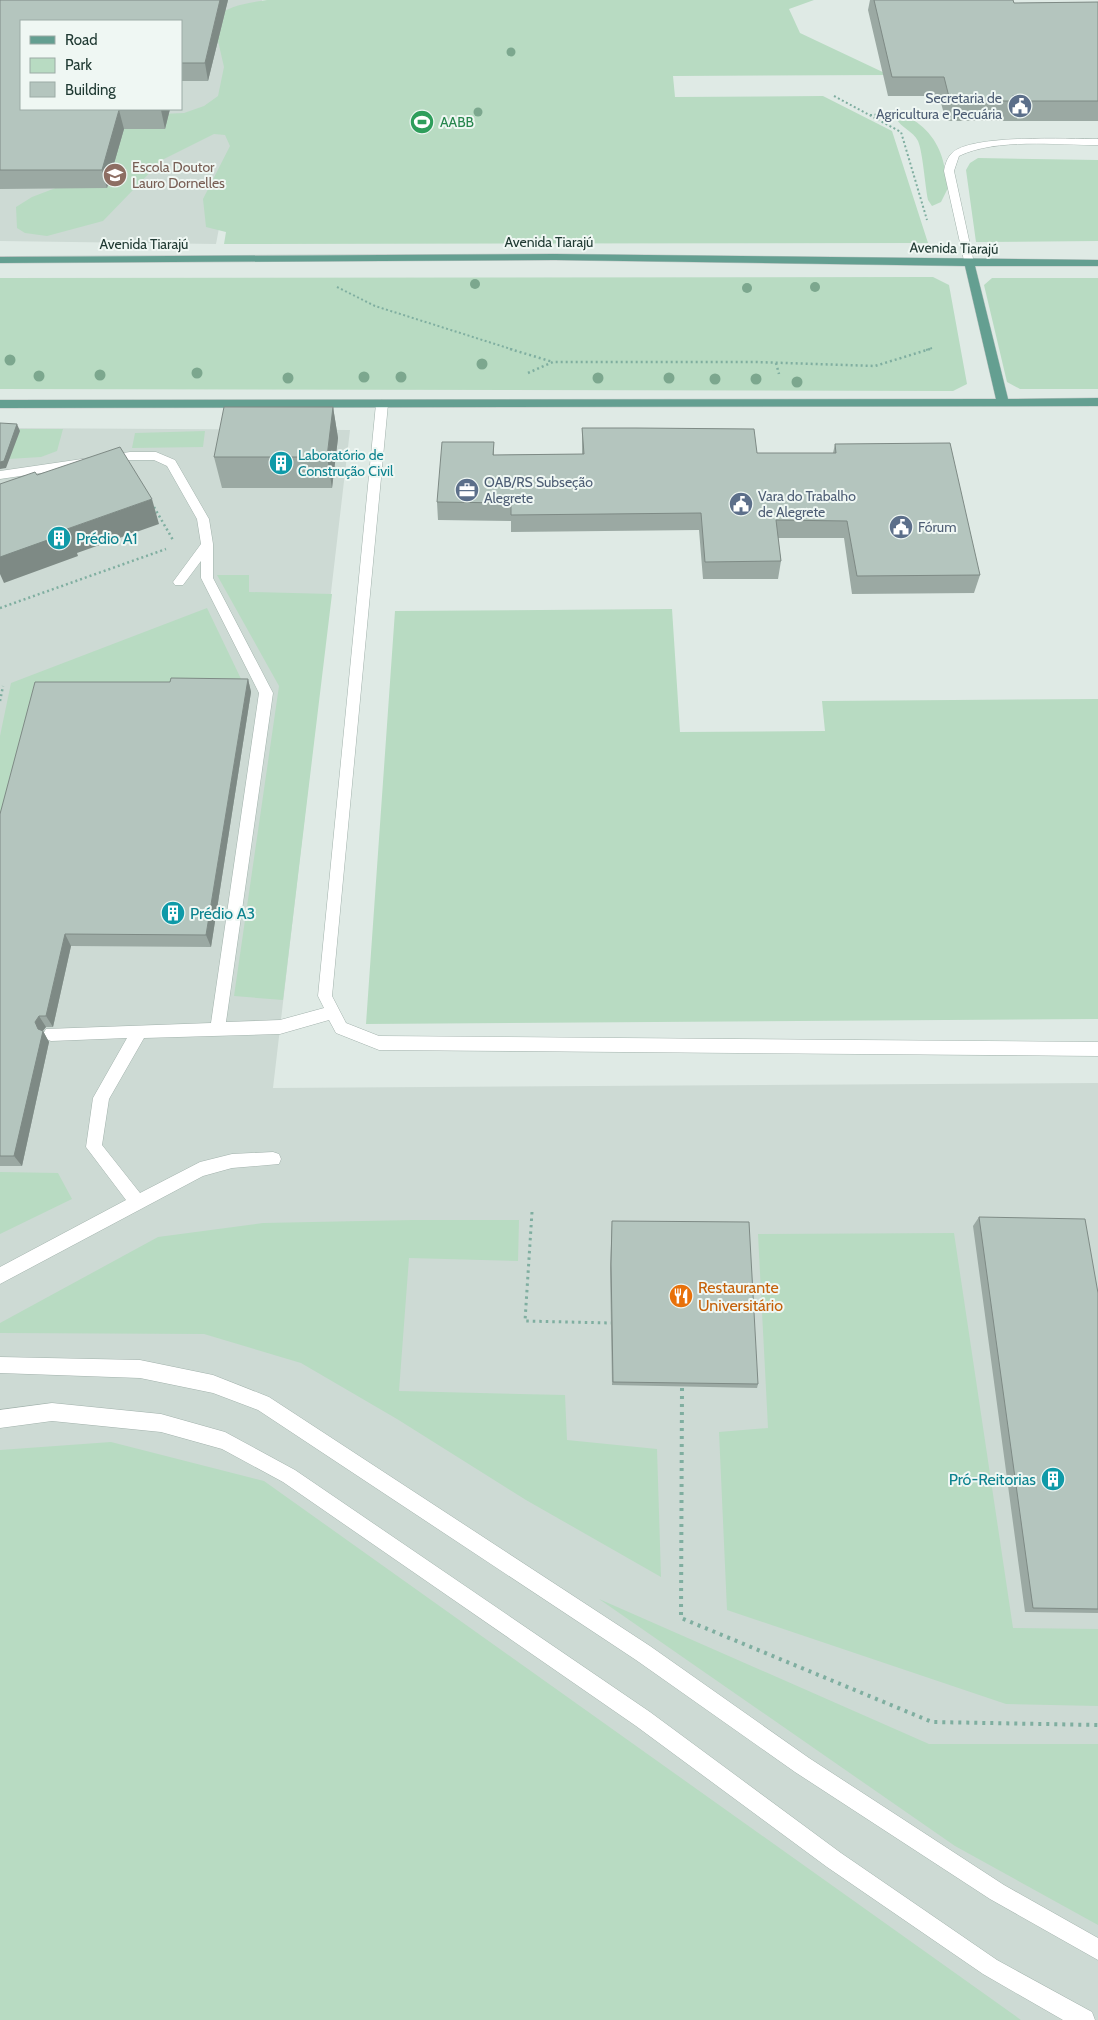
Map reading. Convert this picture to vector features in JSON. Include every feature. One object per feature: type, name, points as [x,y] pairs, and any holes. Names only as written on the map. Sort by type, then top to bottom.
[{"type":"main road","name":"Avenida Tiarajú","points":[[0,260],[555,257],[1098,263]]},
{"type":"main road","points":[[969,263],[1003,403]]},
{"type":"main road","points":[[0,404],[1098,402]]},
{"type":"street","points":[[969,263],[949,171],[951,161],[957,153],[971,147],[1001,144],[1098,142]]},
{"type":"street","points":[[382,404],[326,996],[341,1028],[379,1043],[1098,1049]]},
{"type":"street","points":[[0,475],[130,456],[156,456],[170,463],[203,519],[207,544],[207,578],[266,693],[217,1030]]},
{"type":"street","points":[[179,582],[207,544]]},
{"type":"street","points":[[51,1034],[280,1028],[333,1012]]},
{"type":"street","points":[[138,1202],[94,1148],[102,1098],[139,1032]]},
{"type":"street","points":[[0,1276],[200,1168],[232,1161],[273,1159]]},
{"type":"street","points":[[0,1365],[140,1369],[213,1384],[264,1403],[643,1653],[802,1765],[997,1892],[1098,1950]]},
{"type":"street","points":[[0,1419],[52,1412],[161,1423],[225,1440],[289,1476],[455,1589],[643,1719],[834,1860],[990,1967],[1084,2020]]},
{"type":"path","points":[[834,96],[902,132],[928,224]]},
{"type":"path","points":[[870,115],[900,114]]},
{"type":"path","points":[[334,286],[375,306],[553,362],[756,362],[875,366],[932,348]]},
{"type":"path","points":[[522,376],[553,362]]},
{"type":"path","points":[[152,504],[176,545]]},
{"type":"path","points":[[0,608],[167,548]]},
{"type":"path","points":[[0,701],[3,686]]},
{"type":"path","points":[[532,1212],[525,1322],[611,1323]]},
{"type":"path","points":[[682,1388],[681,1618],[932,1722],[1098,1725]]},
{"type":"shaded area","name":"Escola Doutor Lauro Dornelles","points":[[0,0],[262,0],[216,244],[0,241]]},
{"type":"shaded area","points":[[0,428],[350,430],[273,1088],[1098,1083],[1098,2020],[0,2020]]},
{"type":"green space","points":[[267,0],[814,0],[789,9],[800,33],[889,75],[673,76],[675,97],[823,96],[892,131],[928,243],[224,244],[226,232],[206,227],[203,199],[230,146],[225,135],[214,134],[162,160],[103,221],[47,236],[25,233],[17,228],[16,207],[32,197],[87,176],[0,132],[137,115],[184,113],[204,106],[218,96],[224,67],[213,19],[232,8]]},
{"type":"green space","points":[[907,117],[926,130],[936,143],[942,157],[946,177],[950,184],[941,202],[932,206],[928,200],[918,141],[896,118]]},
{"type":"green space","points":[[978,158],[1098,160],[1098,241],[976,242],[966,170],[970,163]]},
{"type":"green space","points":[[933,277],[949,285],[967,384],[953,391],[0,389],[0,278]]},
{"type":"green space","points":[[992,278],[1098,278],[1098,389],[1020,389],[1007,382],[984,285]]},
{"type":"green space","points":[[0,429],[63,429],[57,451],[41,457],[8,459]]},
{"type":"green space","points":[[205,431],[203,447],[132,448],[135,433]]},
{"type":"green space","points":[[217,575],[249,575],[249,592],[332,594],[283,1000],[234,996],[279,686]]},
{"type":"green space","points":[[207,608],[243,683],[0,831],[0,736],[11,683]]},
{"type":"green space","points":[[672,609],[680,732],[825,731],[822,701],[1098,699],[1098,1019],[366,1024],[395,611]]},
{"type":"green space","points":[[0,1172],[58,1173],[72,1199],[0,1234]]},
{"type":"green space","points":[[519,1220],[518,1261],[409,1258],[399,1391],[565,1395],[567,1440],[657,1449],[661,1577],[526,1500],[397,1419],[301,1363],[204,1334],[0,1333],[0,1323],[158,1237],[263,1223]]},
{"type":"green space","points":[[954,1233],[1013,1628],[1098,1629],[1098,1706],[1006,1704],[727,1610],[719,1432],[768,1428],[758,1234]]},
{"type":"green space","points":[[111,1442],[264,1481],[1021,2020],[0,2020],[0,1450]]},
{"type":"green space","points":[[599,1599],[929,1744],[1098,1744],[1098,1925],[955,1846]]},
{"type":"building","points":[[0,0],[220,0],[205,63],[182,63],[182,20],[20,20],[20,110],[119,110],[102,170],[0,170]]},
{"type":"building","points":[[874,0],[1013,0],[1014,3],[1098,2],[1098,101],[950,101],[944,77],[892,77]]},
{"type":"building","points":[[224,407],[333,407],[327,457],[214,457]]},
{"type":"building","points":[[0,423],[17,424],[4,461],[0,462]]},
{"type":"building","points":[[582,428],[754,429],[757,453],[836,453],[835,444],[950,443],[980,575],[857,576],[847,521],[776,520],[781,561],[705,562],[701,513],[511,515],[511,503],[437,502],[442,442],[494,442],[493,455],[584,454]]},
{"type":"building","points":[[120,447],[152,499],[67,529],[70,532],[0,557],[0,484],[35,472],[37,475]]},
{"type":"building","name":"Prédio A3","points":[[171,678],[248,679],[206,935],[65,934],[46,1016],[39,1016],[35,1022],[38,1029],[43,1031],[14,1156],[0,1156],[0,814],[35,682],[170,682]]},
{"type":"building","name":"Pró-Reitorias","points":[[979,1217],[1085,1219],[1098,1293],[1098,1609],[1033,1608]]},
{"type":"building","name":"Restaurante Universitário","points":[[612,1221],[749,1222],[758,1384],[613,1382]]},
{"type":"place","name":"Secretaria de Agricultura e Pecuária","points":[[1020,106]]},
{"type":"place","name":"AABB","points":[[422,122]]},
{"type":"place","name":"Escola Doutor Lauro Dornelles","points":[[115,175]]},
{"type":"place","name":"Laboratório de Construção Civil","points":[[281,463]]},
{"type":"place","name":"OAB/RS Subseção Alegrete","points":[[467,490]]},
{"type":"place","name":"Vara do Trabalho de Alegrete","points":[[741,504]]},
{"type":"place","name":"Fórum","points":[[901,527]]},
{"type":"place","name":"Prédio A1","points":[[59,538]]},
{"type":"place","name":"Prédio A3","points":[[173,913]]},
{"type":"place","name":"Restaurante Universitário","points":[[681,1296]]},
{"type":"place","name":"Pró-Reitorias","points":[[1053,1479]]}]
